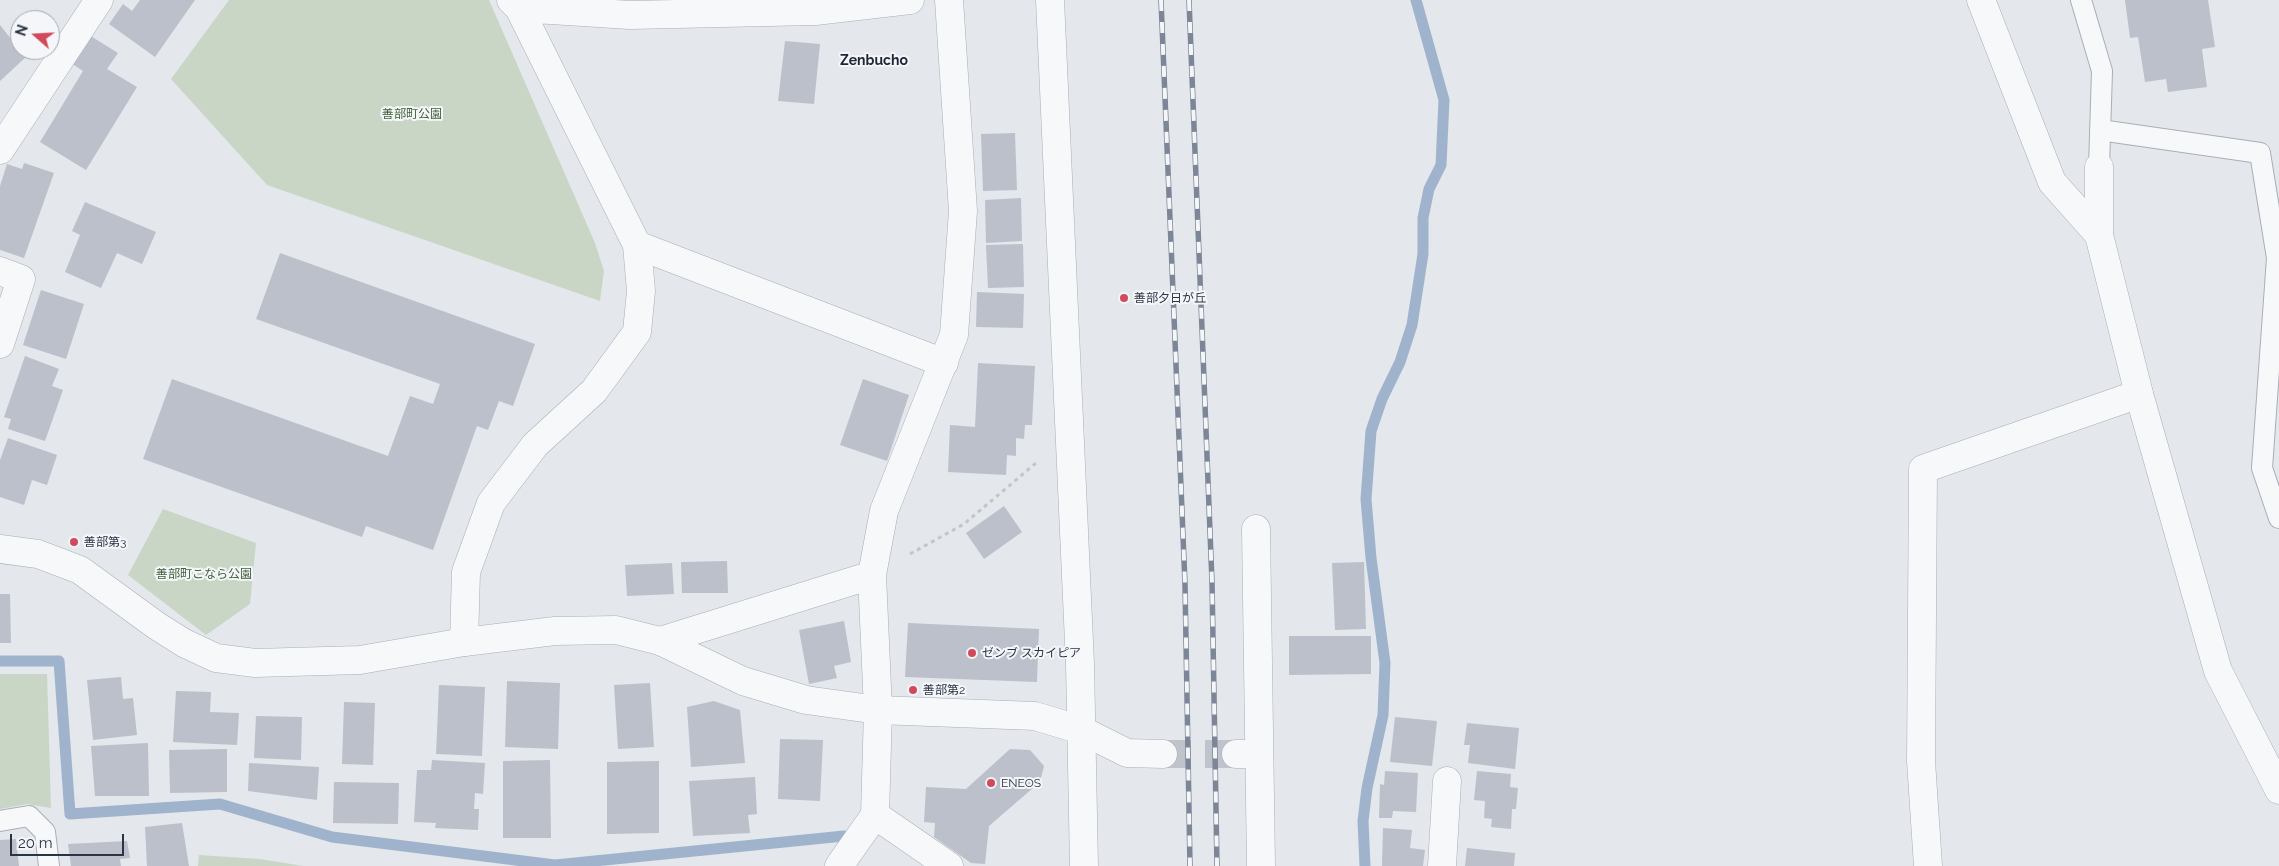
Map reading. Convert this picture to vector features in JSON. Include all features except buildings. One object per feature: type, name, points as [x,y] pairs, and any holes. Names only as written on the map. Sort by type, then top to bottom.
[{"type":"street","points":[[0,150],[99,0]]},
{"type":"street","points":[[515,4],[630,15],[816,11],[910,0]]},
{"type":"street","points":[[838,866],[875,815],[878,710],[872,575],[884,511],[954,335],[963,211],[949,0]]},
{"type":"street","points":[[1050,0],[1070,436],[1084,866]]},
{"type":"street","points":[[1981,0],[2052,182],[2100,235]]},
{"type":"street","points":[[464,642],[466,572],[492,503],[535,445],[594,391],[637,332],[641,291],[638,245],[515,4]]},
{"type":"street","points":[[2099,167],[2100,235],[2139,394],[2218,671],[2279,790]]},
{"type":"street","points":[[638,245],[944,363]]},
{"type":"street","points":[[0,271],[21,279],[0,344]]},
{"type":"street","points":[[1928,866],[1921,761],[1923,469],[2139,394]]},
{"type":"street","points":[[1256,529],[1247,754],[1261,866]]},
{"type":"street","points":[[0,549],[38,554],[80,570],[157,626],[216,658],[255,663],[360,660],[464,642],[555,631],[616,630],[660,641],[743,680],[806,700],[878,710],[1034,716],[1081,730],[1127,753],[1163,754]]},
{"type":"street","points":[[660,641],[872,575]]},
{"type":"street","points":[[1442,866],[1447,781]]},
{"type":"street","points":[[875,815],[949,866]]},
{"type":"lane","points":[[2081,0],[2102,72],[2099,167]]},
{"type":"lane","points":[[2100,130],[2260,153],[2277,258],[2262,468],[2279,518]]},
{"type":"lane","points":[[0,821],[29,816],[44,832],[49,866]]},
{"type":"path","points":[[872,575],[964,524],[1070,436]]},
{"type":"green space","name":"善部町公園","points":[[229,0],[489,0],[595,243],[604,271],[600,301],[267,185],[171,79]]},
{"type":"green space","name":"善部町こなら公園","points":[[163,509],[256,543],[250,604],[206,635],[128,575]]},
{"type":"green space","points":[[0,674],[47,674],[51,808],[27,804],[0,809]]},
{"type":"green space","points":[[199,855],[260,859],[303,866],[198,866]]},
{"type":"waterway","points":[[1365,866],[1363,821],[1367,788],[1383,715],[1385,663],[1371,558],[1366,499],[1371,431],[1382,399],[1400,362],[1412,325],[1423,254],[1423,218],[1429,189],[1441,165],[1444,100],[1416,0]]},
{"type":"waterway","points":[[0,661],[59,661],[70,814],[220,804],[332,837],[555,865],[844,836]]},
{"type":"tunnel","points":[[1163,754],[1236,754]]},
{"type":"railway","points":[[1161,0],[1185,584],[1190,866]]},
{"type":"railway","points":[[1189,0],[1212,582],[1217,866]]},
{"type":"place","name":"善部夕日が丘","points":[[1124,298]]},
{"type":"place","name":"善部第3","points":[[74,542]]},
{"type":"place","name":"ゼンブ スカイピア","points":[[972,653]]},
{"type":"place","name":"善部第2","points":[[913,690]]},
{"type":"place","name":"ENEOS","points":[[991,783]]},
{"type":"district","name":"Zenbucho","points":[[874,61]]}]
